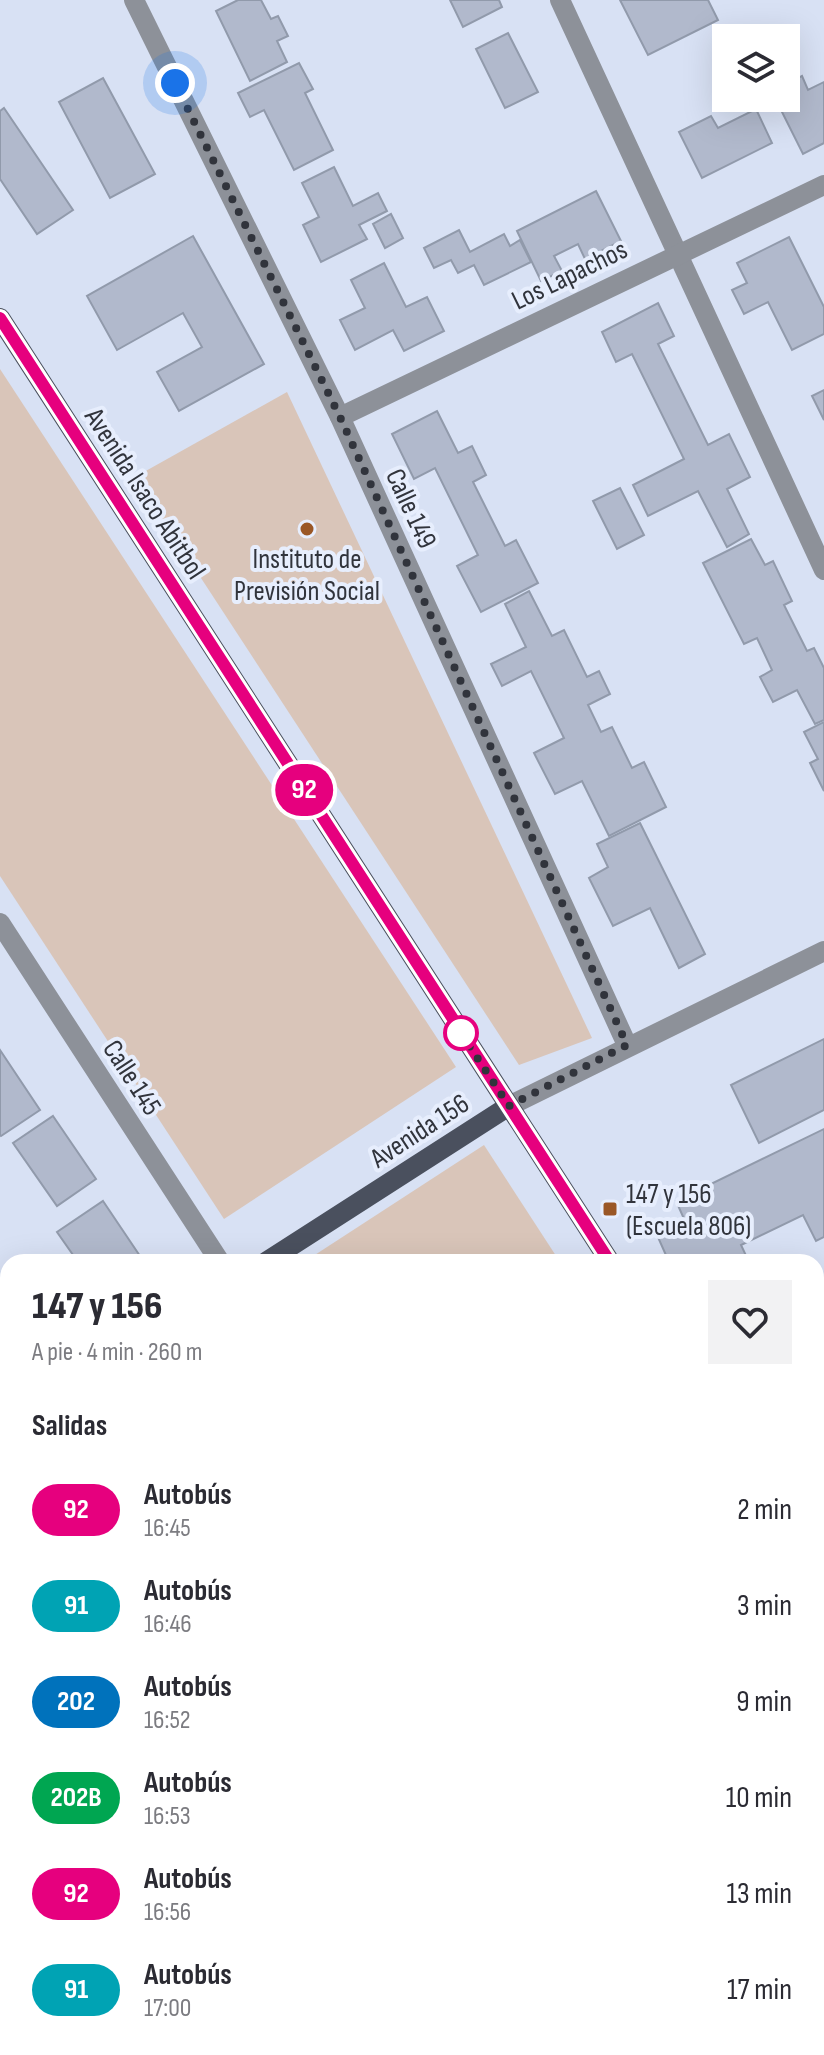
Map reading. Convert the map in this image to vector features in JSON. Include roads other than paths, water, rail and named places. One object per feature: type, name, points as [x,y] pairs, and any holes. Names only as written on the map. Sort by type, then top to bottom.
[{"type":"main road","name":"Avenida Isaco Abitbol","points":[[0,318],[605,1254]]},
{"type":"main road","name":"Avenida 156","points":[[278,1254],[509,1106]]},
{"type":"street","name":"Calle 149","points":[[134,0],[340,417],[627,1045]]},
{"type":"street","points":[[560,0],[824,570]]},
{"type":"street","name":"Los Lapachos","points":[[340,417],[824,185]]},
{"type":"street","name":"Calle 145","points":[[0,923],[215,1254]]},
{"type":"street","name":"Avenida 156","points":[[509,1106],[627,1045],[824,951]]},
{"type":"place","name":"Instituto de Previsión Social","points":[[307,529]]},
{"type":"place","name":"147 y 156 (Escuela 806)","points":[[610,1209]]}]
